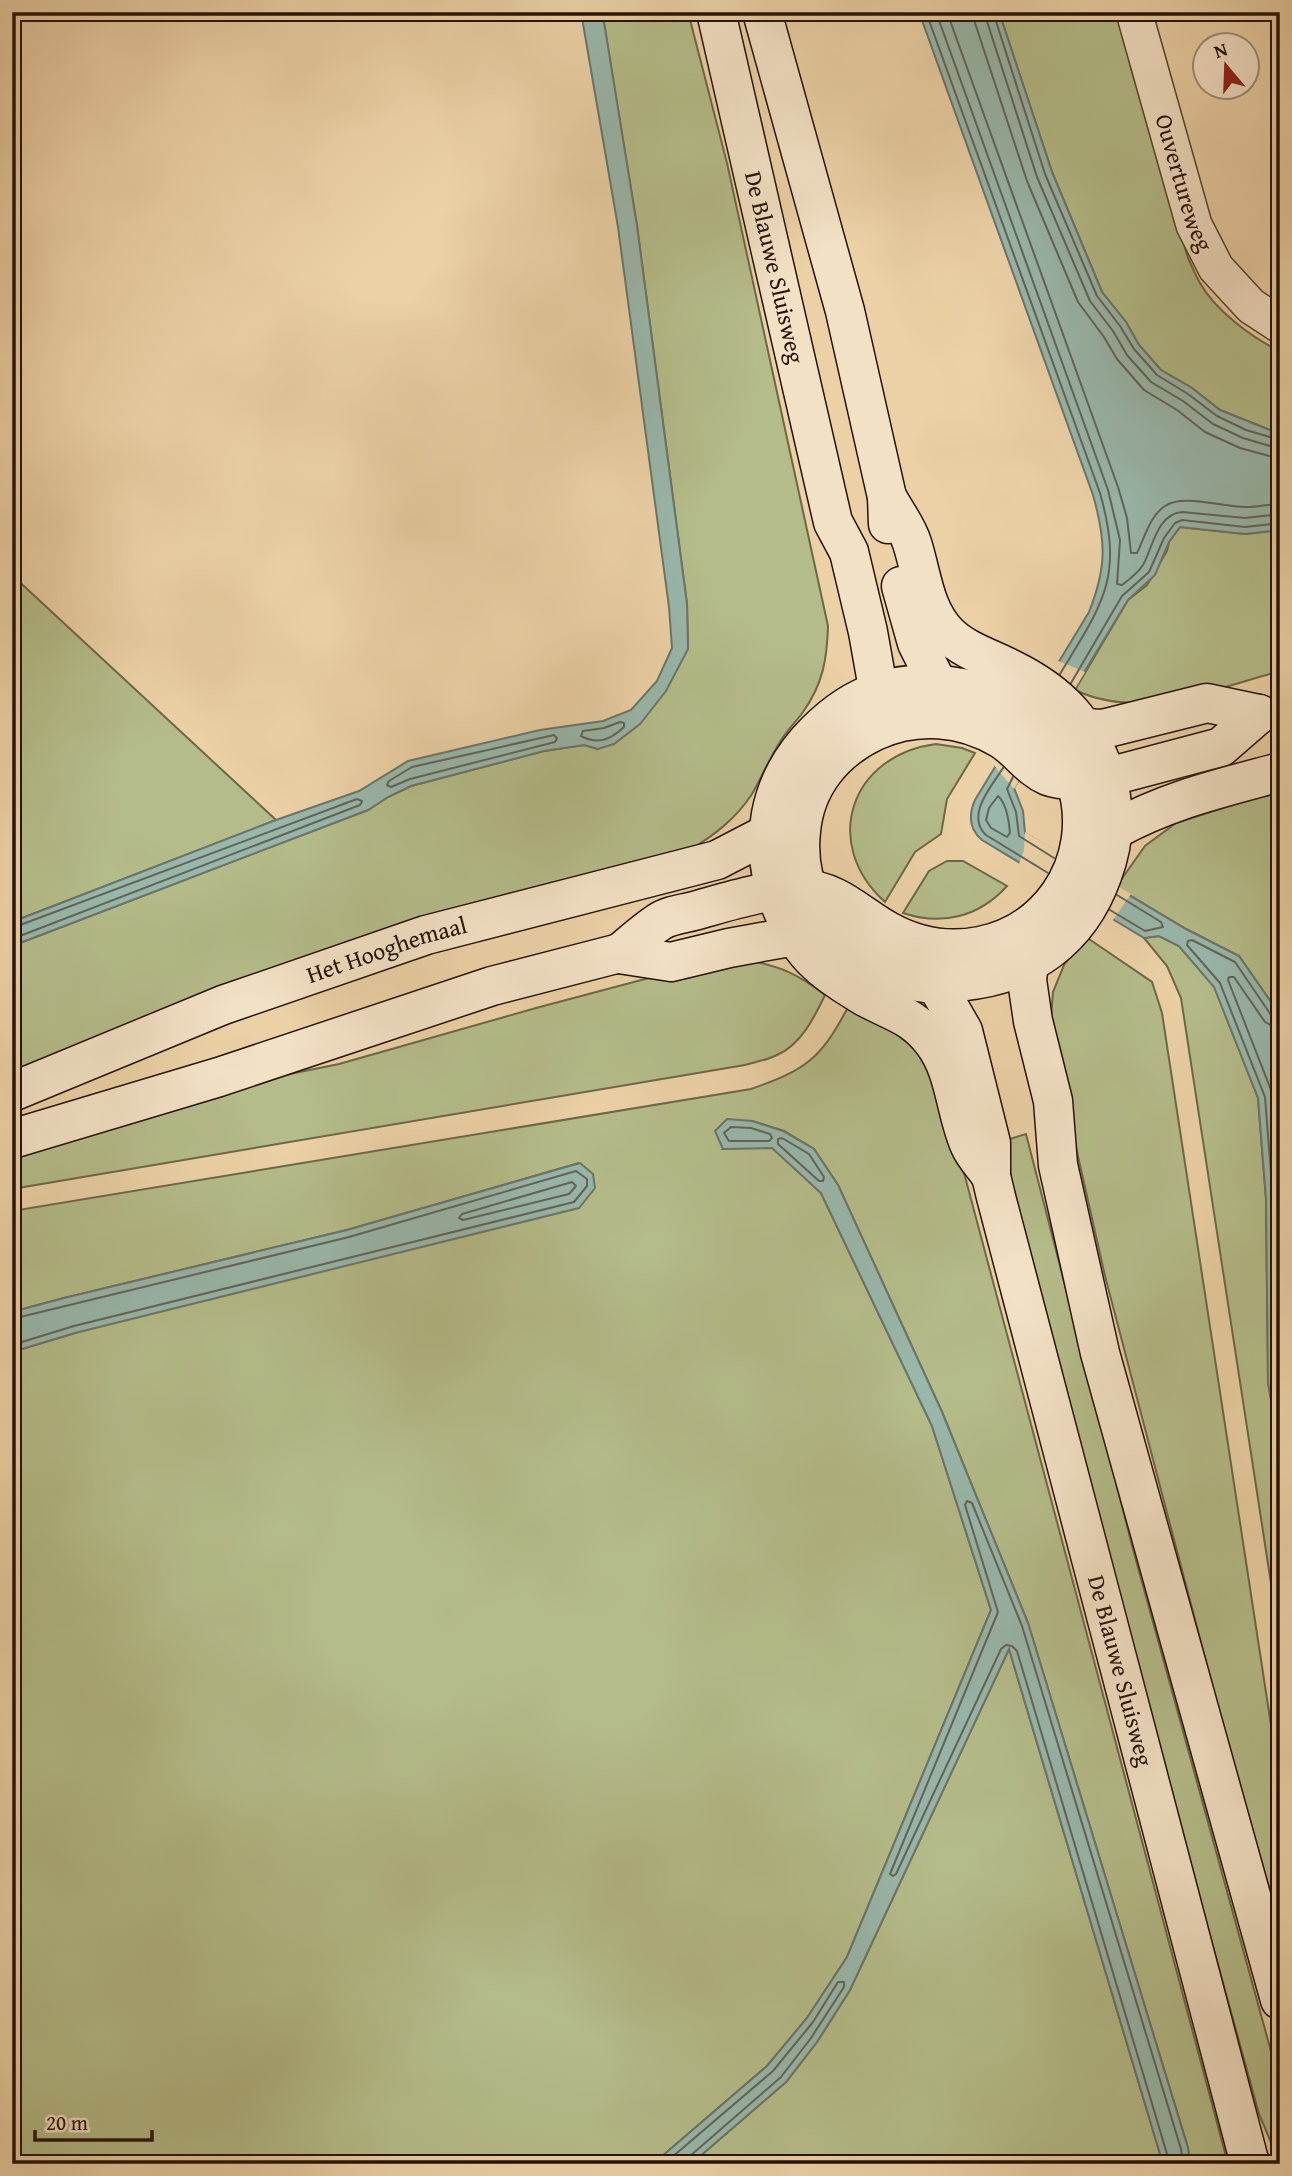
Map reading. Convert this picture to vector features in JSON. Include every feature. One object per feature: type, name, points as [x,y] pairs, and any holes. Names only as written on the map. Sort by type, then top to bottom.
[{"type":"main road","name":"De Blauwe Sluisweg","points":[[716,12],[833,522],[849,552],[869,632],[867,709]]},
{"type":"main road","points":[[762,12],[845,311],[887,497],[889,544],[917,643],[938,685]]},
{"type":"main road","points":[[887,497],[911,539],[930,608],[944,629],[1002,682],[1018,706],[1078,747],[1113,752],[1270,711]]},
{"type":"main road","points":[[845,943],[816,963],[795,908],[771,876],[768,834],[779,784],[795,754],[828,719],[867,709],[918,684],[972,689],[1002,682]]},
{"type":"main road","points":[[867,709],[902,720],[942,719],[974,728],[1002,739],[1029,764],[1046,775],[1060,779],[1078,747]]},
{"type":"main road","points":[[795,908],[802,818],[812,789],[826,766],[859,739],[867,709]]},
{"type":"main road","points":[[1078,747],[1112,808],[1114,830]]},
{"type":"main road","points":[[845,943],[911,986],[1011,960],[1052,927],[1085,914],[1089,870],[1083,828],[1078,747]]},
{"type":"main road","points":[[1089,870],[1114,830],[1149,811],[1280,772]]},
{"type":"main road","name":"Het Hooghemaal","points":[[12,1092],[223,1005],[426,935],[717,860],[768,834]]},
{"type":"main road","points":[[12,1139],[219,1077],[492,986],[619,954],[662,919],[758,894],[795,908],[843,900],[845,943]]},
{"type":"main road","points":[[1011,960],[1011,1023],[1032,1108],[1058,1166],[1100,1353],[1280,2000]]},
{"type":"main road","name":"De Blauwe Sluisweg","points":[[911,986],[963,1031],[991,1143],[991,1176],[1251,2164]]},
{"type":"street","name":"Ouvertureweg","points":[[1134,12],[1194,225],[1216,268],[1251,306],[1280,325]]},
{"type":"green space","points":[[602,12],[688,12],[727,163],[828,626],[823,671],[810,702],[782,738],[752,794],[738,812],[723,827],[688,851],[12,1078],[12,946],[368,810],[411,786],[544,751],[584,745],[598,749],[688,649],[687,604],[637,226]]},
{"type":"green space","points":[[999,12],[1120,12],[1131,68],[1195,274],[1225,313],[1246,331],[1280,351],[1280,434],[1220,410],[1192,388],[1161,370],[1139,345],[1126,322],[1102,292],[1052,172]]},
{"type":"green space","points":[[1180,527],[1245,534],[1280,530],[1280,671],[1204,693],[1151,702],[1125,703],[1100,699],[1075,690],[1128,600],[1147,585],[1167,551],[1169,542]]},
{"type":"green space","points":[[12,575],[276,820],[12,922]]},
{"type":"green space","points":[[936,744],[975,753],[947,799],[941,834],[915,852],[885,902],[865,879],[854,854],[850,829],[854,805],[865,783],[883,765],[907,752]]},
{"type":"green space","points":[[1280,790],[1280,1015],[1239,956],[1186,929],[1116,887],[1145,846],[1176,823]]},
{"type":"green space","points":[[947,861],[963,861],[1007,886],[984,905],[959,916],[932,919],[903,913],[929,871]]},
{"type":"green space","points":[[1159,936],[1179,946],[1214,986],[1258,1098],[1266,1199],[1268,1382],[1280,1454],[1280,1642],[1181,998],[1167,966],[1144,938]]},
{"type":"green space","points":[[1086,937],[1152,982],[1162,1013],[1280,1784],[1280,1926],[1232,1761],[1105,1276],[1050,1032],[1053,992],[1064,965]]},
{"type":"green space","points":[[746,960],[788,972],[825,995],[812,1021],[800,1037],[786,1050],[765,1060],[12,1189],[12,1150],[275,1077],[339,1064],[709,962]]},
{"type":"green space","points":[[847,1009],[884,1026],[917,1052],[933,1074],[947,1109],[1228,2164],[1190,2164],[1188,2148],[1028,1623],[942,1412],[838,1185],[814,1149],[784,1131],[752,1121],[723,1149],[772,1147],[821,1193],[932,1426],[991,1610],[847,1957],[807,2018],[767,2066],[653,2164],[12,2164],[12,1352],[579,1163],[347,1230],[12,1312],[12,1211],[751,1089],[785,1076],[809,1061],[828,1040]]},
{"type":"green space","points":[[1026,1134],[1134,1553],[1280,2084],[1280,2164],[1259,2114],[1105,1553],[1000,1142]]},
{"type":"green space","points":[[1009,1649],[1163,2164],[691,2164],[786,2082],[817,2042],[850,1990]]},
{"type":"water","points":[[581,12],[602,12],[605,28],[637,226],[687,604],[688,649],[666,691],[640,724],[614,744],[598,749],[584,745],[544,751],[411,786],[368,810],[12,946],[12,922],[276,820],[359,791],[408,761],[540,730],[603,721],[631,710],[657,681],[672,648],[669,607],[618,227]]},
{"type":"water","points":[[919,12],[999,12],[1052,172],[1102,292],[1126,322],[1139,345],[1161,370],[1192,388],[1220,410],[1280,434],[1280,530],[1245,534],[1180,527],[1169,542],[1155,575],[1128,600],[1014,788],[1023,811],[1025,833],[1186,929],[1239,956],[1280,1015],[1280,1454],[1268,1382],[1266,1199],[1258,1098],[1214,987],[1179,946],[1159,936],[1144,938],[982,840],[974,831],[971,822],[975,800],[1089,612],[1099,581],[1103,554],[1093,495]]},
{"type":"water","points":[[727,1119],[752,1121],[783,1131],[814,1149],[838,1185],[942,1412],[1028,1623],[1188,2148],[1190,2164],[1163,2164],[1009,1649],[850,1990],[817,2042],[786,2082],[691,2164],[653,2164],[767,2066],[807,2018],[847,1957],[991,1610],[932,1426],[821,1193],[772,1148],[723,1149],[715,1131]]},
{"type":"water","points":[[580,1163],[593,1174],[595,1188],[579,1208],[75,1333],[12,1352],[12,1312],[347,1230]]},
{"type":"pier","points":[[1056,660],[1085,672],[1014,789],[993,764]]},
{"type":"pier","points":[[1025,832],[1131,894],[1111,923],[1018,867],[1024,850]]}]
